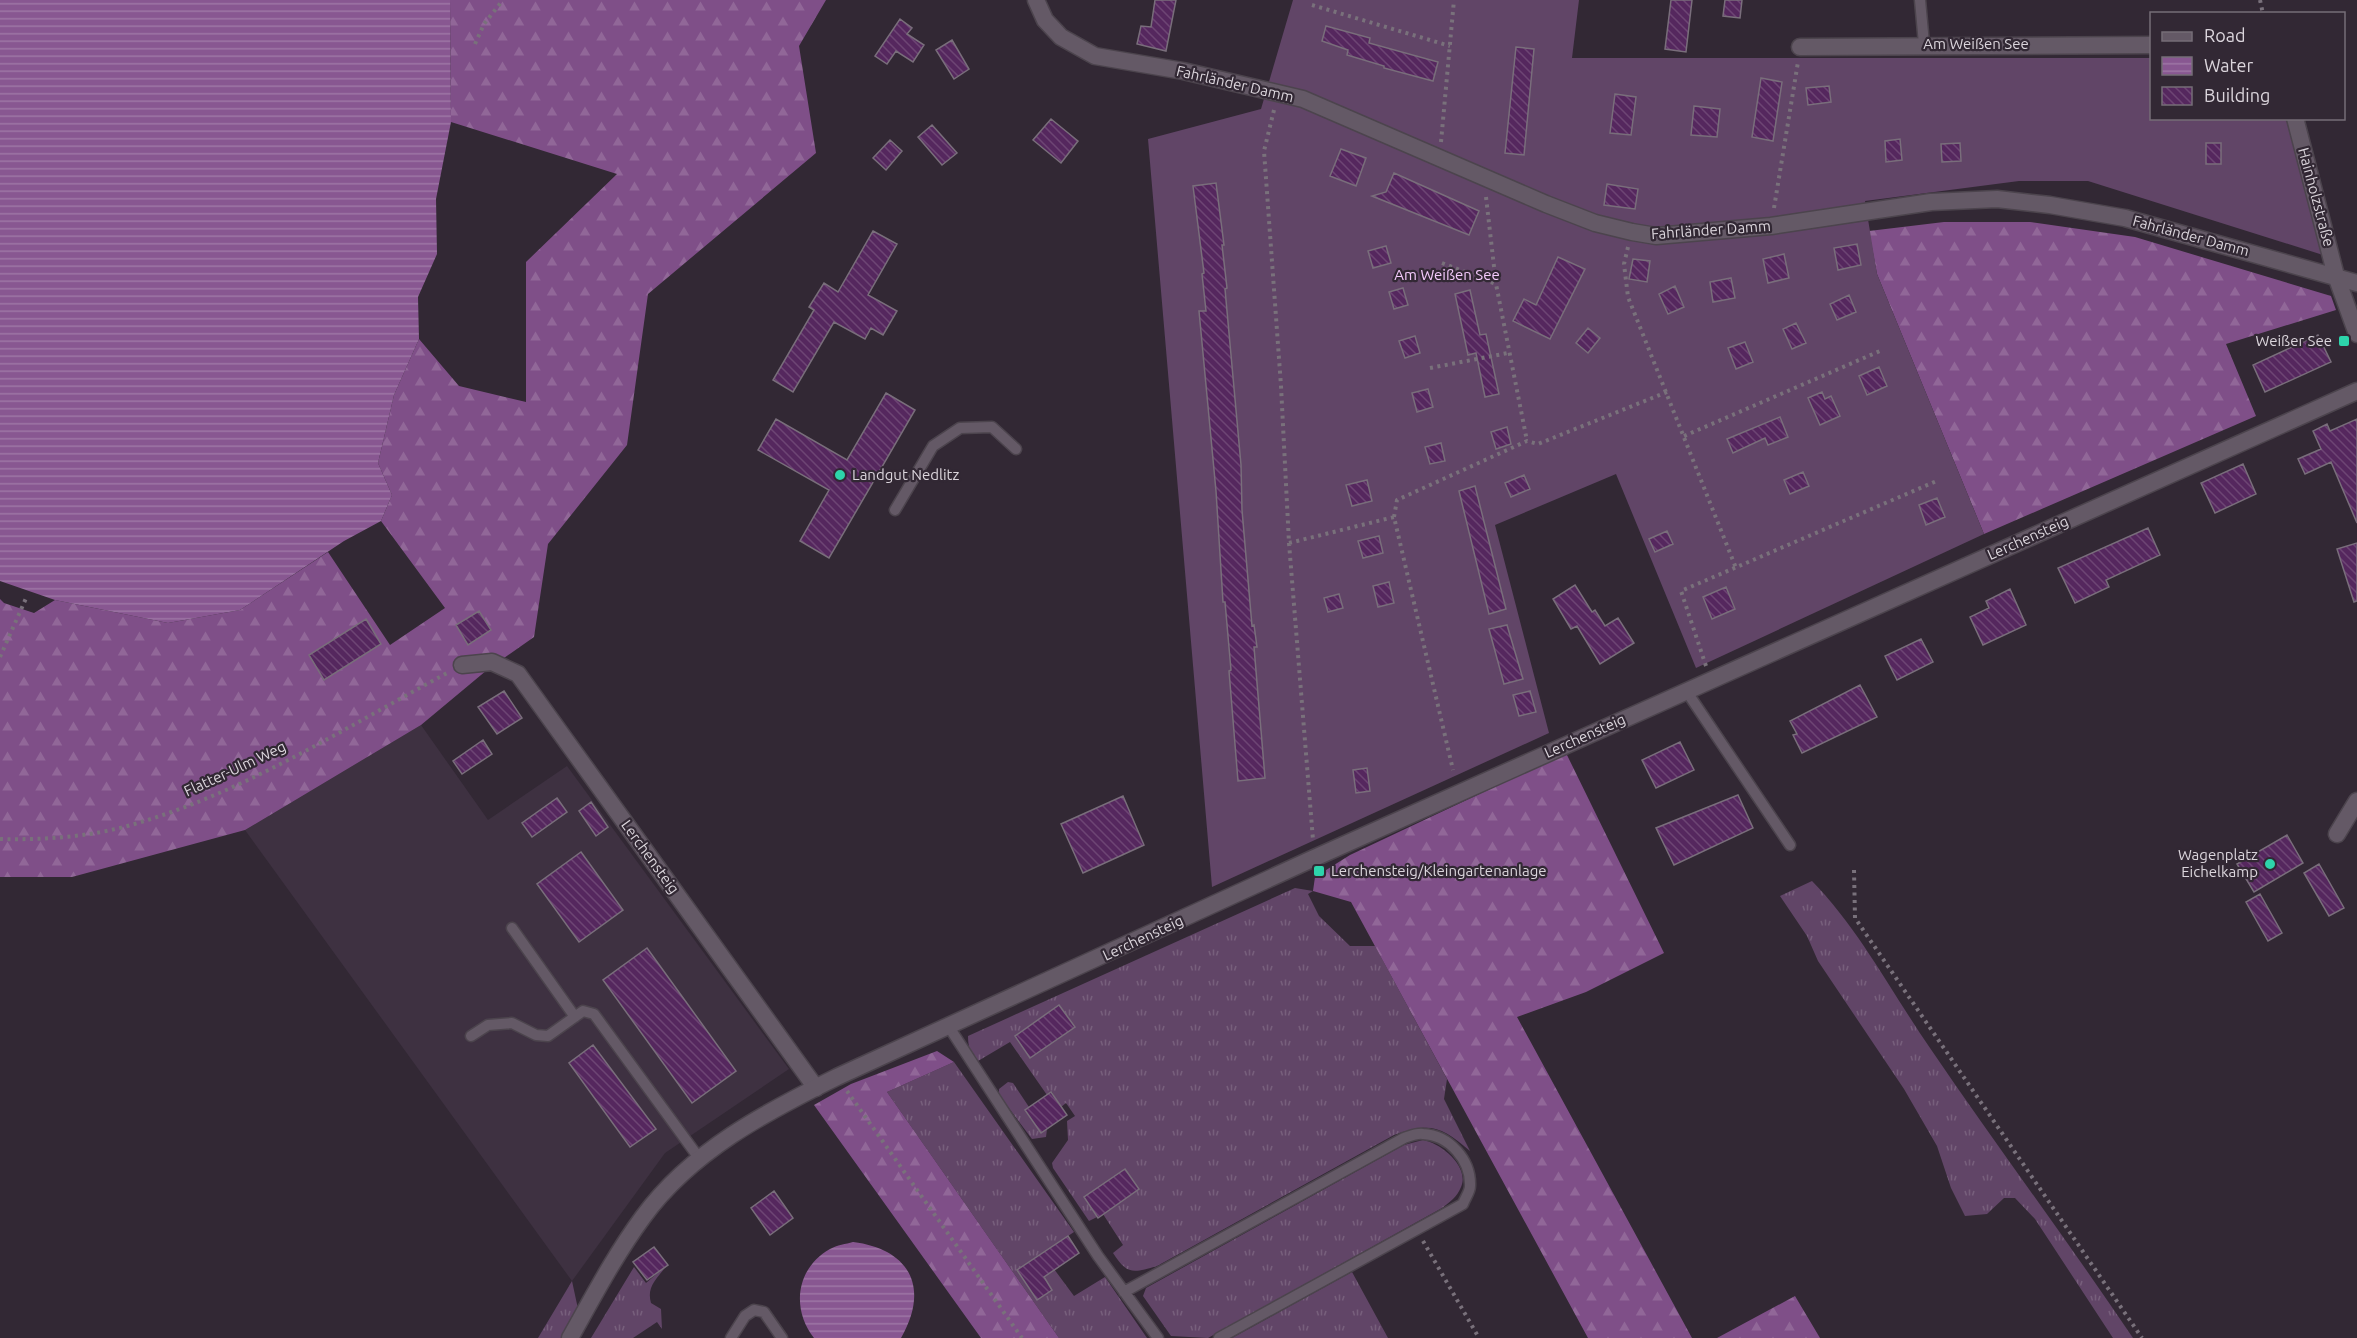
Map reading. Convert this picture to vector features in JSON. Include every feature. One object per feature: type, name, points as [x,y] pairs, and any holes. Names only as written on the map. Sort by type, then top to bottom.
[{"type":"street","name":"Fahrländer Damm","points":[[1036,0],[1045,20],[1061,37],[1095,56],[1183,71],[1303,99],[1439,157],[1482,178],[1595,223],[1632,232],[1656,236],[1771,226],[1931,202],[1997,199],[2050,204],[2125,218],[2357,283]]},
{"type":"street","name":"Am Weißen See","points":[[1800,47],[1924,44],[2150,45]]},
{"type":"street","name":"Hainholzstraße","points":[[2296,120],[2336,276]]},
{"type":"street","points":[[2336,276],[2357,334]]},
{"type":"street","name":"Lerchensteig","points":[[570,1338],[644,1216],[670,1185],[699,1158],[763,1115],[837,1077],[1319,856],[2357,392]]},
{"type":"street","name":"Lerchensteig","points":[[462,665],[492,662],[518,674],[816,1088]]},
{"type":"street","points":[[2337,834],[2357,801]]},
{"type":"lane","points":[[1920,0],[1924,44]]},
{"type":"lane","points":[[896,510],[933,446],[960,428],[992,427],[1016,449]]},
{"type":"lane","points":[[1687,692],[1790,845]]},
{"type":"lane","points":[[512,928],[575,1017]]},
{"type":"lane","points":[[471,1036],[488,1025],[512,1023],[537,1035],[548,1036],[583,1011],[594,1014],[699,1158]]},
{"type":"lane","points":[[949,1027],[1124,1292],[1158,1338]]},
{"type":"lane","points":[[1124,1292],[1404,1138],[1421,1133],[1449,1143],[1461,1155],[1469,1175],[1470,1189],[1462,1204],[1219,1338]]},
{"type":"lane","points":[[731,1338],[745,1316],[754,1310],[764,1312],[782,1338]]},
{"type":"path","points":[[475,44],[484,24],[502,0]]},
{"type":"path","points":[[1439,157],[1454,0]]},
{"type":"path","points":[[1312,5],[1450,46]]},
{"type":"path","points":[[1771,226],[1800,47]]},
{"type":"path","points":[[1276,91],[1264,151],[1281,386],[1289,543],[1311,836],[1319,856]]},
{"type":"path","points":[[1482,178],[1496,284],[1527,441]]},
{"type":"path","points":[[1632,232],[1624,264],[1628,297],[1736,568]]},
{"type":"path","points":[[1442,263],[1496,284]]},
{"type":"path","points":[[1684,436],[1880,351]]},
{"type":"path","points":[[1430,368],[1508,353]]},
{"type":"path","points":[[1453,770],[1394,517],[1397,500],[1527,441],[1538,444],[1667,392]]},
{"type":"path","points":[[1712,680],[1681,591],[1939,480]]},
{"type":"path","points":[[1289,543],[1394,517]]},
{"type":"path","points":[[0,657],[27,596]]},
{"type":"path","name":"Flatter-Ulm Weg","points":[[0,839],[48,840],[130,825],[213,795],[260,774],[462,665]]},
{"type":"path","points":[[1854,870],[1855,918],[2142,1338]]},
{"type":"path","points":[[837,1077],[1022,1338]]},
{"type":"path","points":[[1417,1230],[1479,1338]]},
{"type":"shaded area","points":[[421,725],[488,820],[567,766],[789,1069],[665,1153],[572,1281],[245,830]]},
{"type":"green space","points":[[450,0],[826,0],[799,46],[816,153],[648,294],[627,445],[548,544],[534,637],[487,670],[421,725],[245,830],[72,877],[0,877],[0,599],[4,603],[34,613],[55,600],[168,623],[240,610],[328,552],[390,645],[445,608],[381,521],[392,495],[378,463],[394,395],[419,339],[459,386],[526,402],[526,262],[617,174],[451,122]]},
{"type":"green space","name":"Am Weißen See","points":[[1293,0],[1579,0],[1572,58],[2150,58],[2150,120],[2286,120],[2323,255],[2088,181],[2019,181],[1865,201],[1877,274],[1984,534],[1696,668],[1616,474],[1495,525],[1549,733],[1212,887],[1148,139],[1261,109]]},
{"type":"green space","points":[[1944,222],[2030,222],[2135,237],[2331,296],[2336,310],[2226,344],[2256,416],[1984,534],[1877,274],[1869,231]]},
{"type":"green space","points":[[1566,753],[1664,953],[1586,992],[1517,1017],[1692,1338],[1588,1338],[1351,902],[1313,891],[1315,877],[1350,855]]},
{"type":"green space","points":[[1812,881],[1860,940],[1930,1048],[2133,1338],[2113,1338],[2035,1219],[2015,1198],[2004,1198],[1987,1214],[1965,1216],[1951,1188],[1937,1146],[1904,1089],[1818,961],[1807,936],[1780,896]]},
{"type":"green space","points":[[1295,888],[1313,891],[1308,894],[1319,916],[1350,946],[1375,946],[1447,1079],[1444,1099],[1470,1151],[1451,1136],[1435,1129],[1417,1128],[1394,1135],[1157,1266],[1136,1271],[1127,1269],[1113,1253],[1123,1245],[1103,1214],[1089,1221],[1053,1168],[1052,1163],[1068,1140],[1067,1121],[1075,1116],[1066,1103],[1061,1107],[1052,1092],[1047,1095],[1010,1042],[978,1061],[970,1050],[968,1036]]},
{"type":"green space","points":[[937,1051],[954,1062],[887,1092],[1059,1338],[981,1338],[814,1105],[851,1084]]},
{"type":"green space","points":[[954,1062],[1074,1232],[1038,1256],[1054,1269],[1074,1296],[1105,1277],[1147,1338],[1059,1338],[887,1092]]},
{"type":"green space","points":[[1008,1082],[1013,1083],[1029,1107],[1025,1110],[1041,1133],[1047,1129],[1046,1137],[1032,1139],[999,1095],[999,1089]]},
{"type":"green space","points":[[1423,1140],[1438,1146],[1452,1157],[1458,1164],[1463,1179],[1459,1191],[1442,1208],[1208,1338],[1171,1336],[1143,1296],[1146,1288],[1404,1145]]},
{"type":"green space","points":[[667,1265],[651,1287],[650,1292],[651,1303],[661,1309],[662,1329],[657,1322],[633,1338],[591,1338],[634,1267],[646,1283]]},
{"type":"green space","points":[[1352,1272],[1388,1338],[1232,1338]]},
{"type":"green space","points":[[572,1281],[578,1309],[561,1338],[538,1338]]},
{"type":"green space","points":[[1795,1296],[1820,1338],[1717,1338]]},
{"type":"water","points":[[0,0],[450,0],[451,122],[436,199],[437,254],[418,297],[419,339],[394,395],[378,463],[392,495],[381,521],[344,541],[240,610],[168,623],[55,600],[0,581]]},
{"type":"water","points":[[853,1242],[873,1246],[889,1253],[901,1262],[909,1274],[914,1287],[914,1303],[910,1320],[901,1338],[814,1338],[807,1327],[800,1302],[804,1278],[819,1257],[830,1249]]},
{"type":"building","points":[[1155,0],[1176,0],[1166,51],[1137,44],[1141,26],[1151,27]]},
{"type":"building","points":[[1671,0],[1692,0],[1686,52],[1665,49]]},
{"type":"building","points":[[1725,0],[1742,0],[1740,18],[1723,16]]},
{"type":"building","points":[[900,19],[912,28],[907,34],[924,45],[913,62],[896,51],[887,64],[875,56]]},
{"type":"building","points":[[1326,26],[1370,38],[1369,43],[1438,62],[1433,81],[1347,55],[1348,50],[1322,41]]},
{"type":"building","points":[[952,40],[969,69],[954,79],[936,50]]},
{"type":"building","points":[[1516,47],[1534,49],[1524,155],[1505,153]]},
{"type":"building","points":[[1761,78],[1782,82],[1773,141],[1752,137]]},
{"type":"building","points":[[1829,86],[1831,102],[1808,105],[1806,88]]},
{"type":"building","points":[[1615,94],[1636,97],[1631,135],[1610,133]]},
{"type":"building","points":[[1694,106],[1720,109],[1717,137],[1691,135]]},
{"type":"building","points":[[1051,119],[1078,141],[1061,163],[1033,140]]},
{"type":"building","points":[[932,125],[957,153],[942,165],[918,137]]},
{"type":"building","points":[[1900,139],[1902,160],[1886,162],[1885,141]]},
{"type":"building","points":[[890,140],[902,151],[886,170],[873,158]]},
{"type":"building","points":[[1960,143],[1961,161],[1942,162],[1941,144]]},
{"type":"building","points":[[2206,143],[2221,143],[2221,164],[2206,164]]},
{"type":"building","points":[[1341,149],[1366,158],[1356,186],[1330,176]]},
{"type":"building","points":[[1394,173],[1479,211],[1469,235],[1372,196],[1386,192]]},
{"type":"building","points":[[1216,183],[1224,245],[1222,245],[1227,288],[1225,289],[1241,465],[1242,510],[1252,626],[1254,625],[1257,647],[1254,647],[1265,778],[1238,781],[1229,671],[1231,670],[1225,602],[1223,602],[1216,491],[1199,311],[1206,311],[1202,274],[1204,273],[1193,186]]},
{"type":"building","points":[[1607,184],[1638,189],[1635,209],[1604,205]]},
{"type":"building","points":[[873,231],[897,244],[868,295],[897,311],[883,335],[871,328],[865,339],[834,322],[793,392],[773,380],[814,310],[809,307],[824,283],[838,292]]},
{"type":"building","points":[[1857,244],[1861,265],[1838,270],[1834,248]]},
{"type":"building","points":[[1386,246],[1391,263],[1373,268],[1368,251]]},
{"type":"building","points":[[1784,254],[1789,278],[1768,283],[1763,259]]},
{"type":"building","points":[[1558,257],[1585,269],[1550,339],[1513,321],[1524,299],[1536,305]]},
{"type":"building","points":[[1633,259],[1650,261],[1647,282],[1629,279]]},
{"type":"building","points":[[1731,278],[1735,298],[1713,302],[1710,282]]},
{"type":"building","points":[[1675,286],[1684,307],[1668,314],[1659,294]]},
{"type":"building","points":[[1403,288],[1408,305],[1394,309],[1389,292]]},
{"type":"building","points":[[1470,290],[1480,335],[1486,334],[1499,394],[1485,397],[1476,353],[1468,355],[1455,294]]},
{"type":"building","points":[[1849,295],[1856,312],[1837,320],[1830,304]]},
{"type":"building","points":[[1796,323],[1806,343],[1792,349],[1783,329]]},
{"type":"building","points":[[1588,328],[1600,338],[1588,353],[1576,343]]},
{"type":"building","points":[[2318,335],[2331,362],[2265,392],[2253,365]]},
{"type":"building","points":[[1415,336],[1420,353],[1405,358],[1399,341]]},
{"type":"building","points":[[1745,342],[1753,362],[1736,369],[1728,348]]},
{"type":"building","points":[[1879,367],[1887,386],[1867,395],[1859,376]]},
{"type":"building","points":[[1428,389],[1433,407],[1417,412],[1412,393]]},
{"type":"building","points":[[1822,392],[1825,399],[1831,396],[1840,416],[1820,425],[1808,398]]},
{"type":"building","name":"Landgut Nedlitz","points":[[886,393],[915,410],[829,558],[800,541],[829,490],[758,450],[776,419],[847,460]]},
{"type":"building","points":[[1780,417],[1788,437],[1768,445],[1765,438],[1733,453],[1727,439]]},
{"type":"building","points":[[2357,419],[2357,523],[2331,462],[2305,474],[2298,459],[2321,449],[2313,431],[2327,424],[2330,431]]},
{"type":"building","points":[[1507,427],[1511,444],[1496,449],[1491,432]]},
{"type":"building","points":[[1441,443],[1445,461],[1430,464],[1425,447]]},
{"type":"building","points":[[2243,464],[2256,494],[2215,513],[2201,483]]},
{"type":"building","points":[[1803,472],[1809,486],[1790,494],[1784,480]]},
{"type":"building","points":[[1524,475],[1530,489],[1511,497],[1505,483]]},
{"type":"building","points":[[1367,480],[1372,501],[1352,506],[1346,485]]},
{"type":"building","points":[[1475,486],[1506,609],[1489,614],[1459,491]]},
{"type":"building","points":[[1937,498],[1945,517],[1926,525],[1919,505]]},
{"type":"building","points":[[2148,528],[2160,555],[2106,580],[2109,587],[2075,603],[2058,568]]},
{"type":"building","points":[[1667,531],[1673,544],[1655,552],[1649,539]]},
{"type":"building","points":[[1379,536],[1383,553],[1363,558],[1358,541]]},
{"type":"building","points":[[2357,543],[2357,601],[2354,602],[2337,549]]},
{"type":"building","points":[[1389,582],[1394,603],[1378,607],[1373,586]]},
{"type":"building","points":[[1575,585],[1592,612],[1595,610],[1605,626],[1618,618],[1634,643],[1600,664],[1577,626],[1571,629],[1553,599]]},
{"type":"building","points":[[1726,587],[1735,609],[1712,619],[1703,597]]},
{"type":"building","points":[[2010,589],[2026,625],[1983,645],[1970,617],[1989,608],[1986,601]]},
{"type":"building","points":[[1339,594],[1343,608],[1328,612],[1324,598]]},
{"type":"building","points":[[479,611],[491,630],[468,645],[456,625]]},
{"type":"building","points":[[366,619],[381,644],[324,680],[309,655]]},
{"type":"building","points":[[1507,625],[1523,679],[1504,684],[1489,629]]},
{"type":"building","points":[[1921,639],[1933,662],[1897,680],[1885,656]]},
{"type":"building","points":[[1860,685],[1877,717],[1802,753],[1793,735],[1797,734],[1790,721]]},
{"type":"building","points":[[504,691],[522,718],[497,734],[478,707]]},
{"type":"building","points":[[1530,691],[1536,712],[1519,716],[1513,695]]},
{"type":"building","points":[[483,740],[492,754],[462,774],[453,761]]},
{"type":"building","points":[[1680,742],[1694,770],[1656,788],[1642,760]]},
{"type":"building","points":[[1367,768],[1370,791],[1356,793],[1353,770]]},
{"type":"building","points":[[1738,795],[1753,828],[1674,865],[1656,828]]},
{"type":"building","points":[[1123,796],[1144,845],[1083,873],[1061,824]]},
{"type":"building","points":[[557,798],[567,812],[532,837],[522,823]]},
{"type":"building","points":[[591,802],[608,827],[596,836],[579,811]]},
{"type":"building","name":"Wagenplatz Eichelkamp","points":[[2287,835],[2303,863],[2254,892],[2237,864]]},
{"type":"building","points":[[581,852],[623,910],[579,942],[537,884]]},
{"type":"building","points":[[2319,864],[2344,908],[2329,916],[2304,873]]},
{"type":"building","points":[[2260,894],[2282,933],[2268,941],[2246,902]]},
{"type":"building","points":[[647,948],[736,1071],[692,1103],[603,980]]},
{"type":"building","points":[[1059,1005],[1075,1027],[1030,1058],[1015,1036]]},
{"type":"building","points":[[593,1045],[656,1129],[630,1147],[569,1063]]},
{"type":"building","points":[[1051,1092],[1067,1115],[1041,1133],[1025,1110]]},
{"type":"building","points":[[1125,1169],[1139,1189],[1098,1218],[1084,1197]]},
{"type":"building","points":[[774,1191],[793,1218],[770,1235],[751,1208]]},
{"type":"building","points":[[1068,1236],[1079,1253],[1044,1277],[1052,1290],[1037,1300],[1017,1270]]},
{"type":"building","points":[[654,1247],[668,1265],[647,1280],[633,1262]]},
{"type":"place","name":"Weißer See","points":[[2344,341]]},
{"type":"place","name":"Landgut Nedlitz","points":[[840,475]]},
{"type":"place","name":"Wagenplatz Eichelkamp","points":[[2270,864]]},
{"type":"place","name":"Lerchensteig/Kleingartenanlage","points":[[1319,871]]}]
